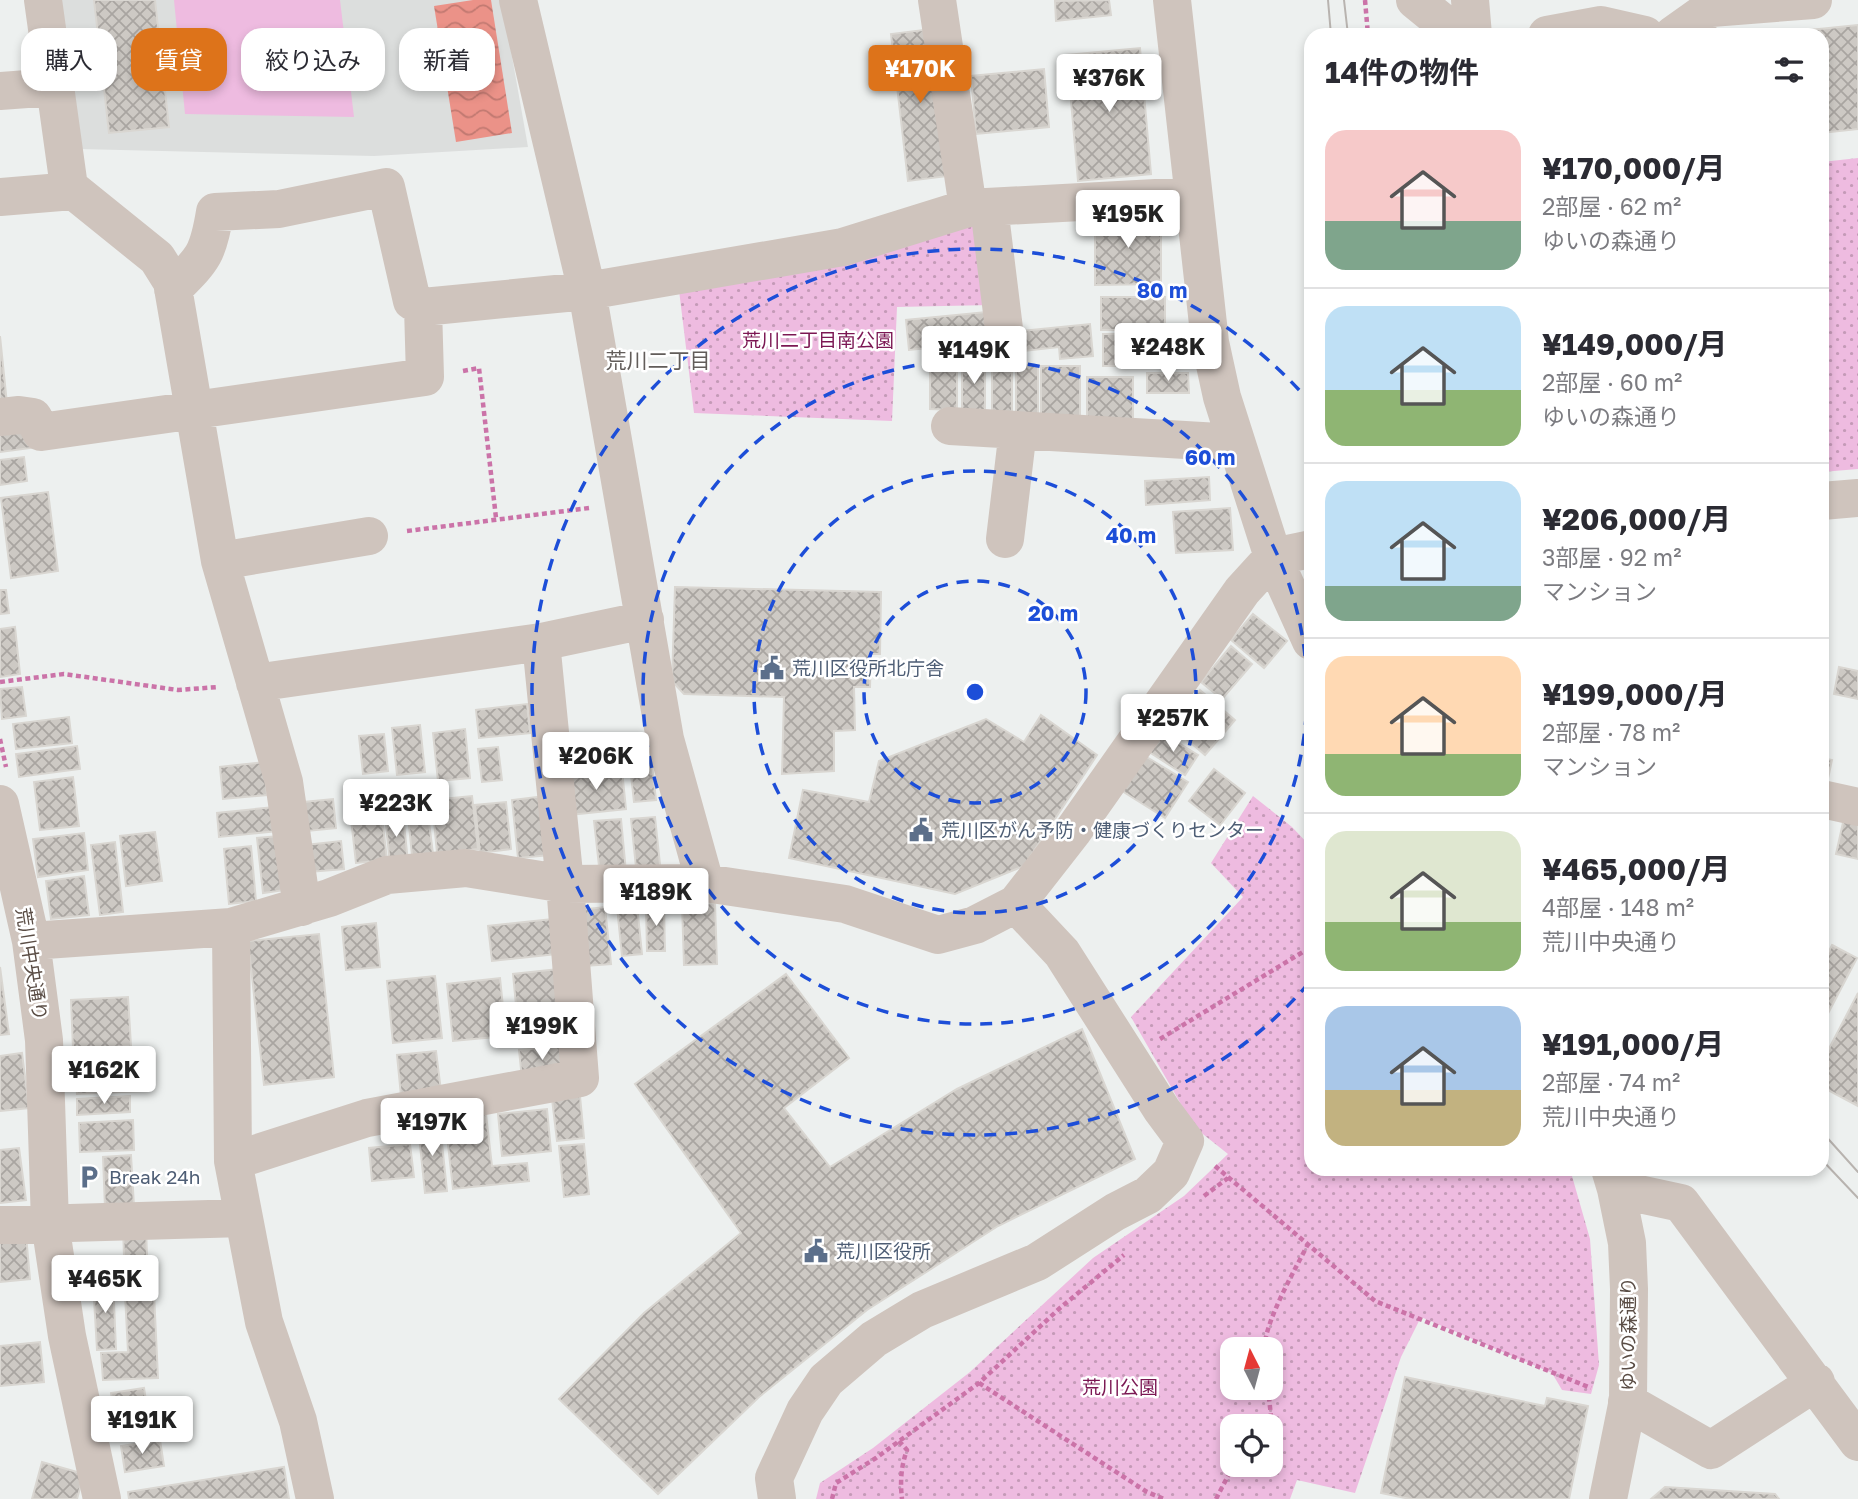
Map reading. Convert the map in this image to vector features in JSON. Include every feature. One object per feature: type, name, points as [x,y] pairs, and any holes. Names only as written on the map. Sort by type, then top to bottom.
[{"type":"street","points":[[43,0],[47,28]]},
{"type":"street","points":[[518,0],[587,291],[665,739],[705,883]]},
{"type":"street","points":[[937,0],[1005,337]]},
{"type":"street","points":[[1172,0],[1210,342],[1222,397],[1273,557],[1304,626]]},
{"type":"street","points":[[1415,0],[1449,28]]},
{"type":"street","points":[[1470,0],[1472,28]]},
{"type":"street","points":[[1683,28],[1711,8],[1813,0]]},
{"type":"street","points":[[1584,28],[1601,25],[1614,28]]},
{"type":"street","points":[[0,91],[21,89]]},
{"type":"street","points":[[55,91],[69,187],[157,258],[172,282],[220,561],[284,782],[302,906]]},
{"type":"street","points":[[173,289],[199,264],[210,241],[215,212],[279,209],[386,187],[412,301],[423,307],[587,291],[843,247],[978,207],[1193,196]]},
{"type":"street","points":[[0,197],[74,191]]},
{"type":"street","points":[[0,417],[33,417],[41,432],[98,426],[425,377],[423,307]]},
{"type":"street","points":[[950,426],[1236,443]]},
{"type":"street","points":[[1005,538],[1018,430]]},
{"type":"street","points":[[1829,500],[1858,498]]},
{"type":"street","points":[[220,561],[369,536]]},
{"type":"street","points":[[31,941],[231,927],[302,906],[387,875],[466,868],[565,884],[705,883],[845,904],[938,935],[975,925],[1016,904],[1073,831],[1242,592],[1273,557],[1304,551]]},
{"type":"street","points":[[255,683],[541,642],[645,620]]},
{"type":"street","points":[[233,1161],[367,1118],[580,1078],[565,884],[541,642]]},
{"type":"street","points":[[1829,801],[1858,807]]},
{"type":"street","name":"荒川中央通り","points":[[0,804],[31,941],[44,1041],[50,1223],[67,1336],[102,1499]]},
{"type":"street","points":[[777,1499],[774,1478],[804,1411],[826,1380],[874,1339],[922,1310],[1037,1262],[1115,1212],[1148,1195],[1171,1173],[1185,1141],[1162,1110],[1062,953],[1016,904]]},
{"type":"street","points":[[231,927],[233,1161],[264,1322],[298,1421],[315,1499]]},
{"type":"street","points":[[1623,1176],[1682,1203],[1858,1442]]},
{"type":"street","name":"ゆいの森通り","points":[[1608,1499],[1627,1402],[1628,1266],[1623,1176]]},
{"type":"street","points":[[0,1225],[244,1218]]},
{"type":"street","points":[[1627,1402],[1711,1450],[1816,1382]]},
{"type":"path","points":[[1365,0],[1367,28]]},
{"type":"path","points":[[425,377],[479,368],[496,518]]},
{"type":"path","points":[[369,536],[496,518],[625,504]]},
{"type":"path","points":[[0,682],[64,674],[178,690],[255,683]]},
{"type":"path","points":[[1129,1057],[1304,951]]},
{"type":"path","points":[[1185,1141],[1375,1301],[1627,1402]]},
{"type":"path","points":[[1197,1201],[1228,1178]]},
{"type":"path","points":[[1266,1337],[1308,1244]]},
{"type":"path","points":[[832,1499],[836,1483],[979,1382],[1060,1308],[1125,1254]]},
{"type":"path","points":[[979,1382],[1147,1492],[1164,1499]]},
{"type":"path","points":[[899,1441],[907,1450],[903,1463],[902,1499]]},
{"type":"path","points":[[1216,1499],[1227,1477]]},
{"type":"path","points":[[1146,1499],[1147,1492]]},
{"type":"shaded area","points":[[56,0],[502,0],[528,147],[374,156],[79,149],[70,91],[117,91],[117,28],[60,28]]},
{"type":"green space","points":[[174,0],[340,0],[343,28],[241,28],[241,91],[351,91],[354,117],[185,114],[183,91],[227,91],[227,28],[177,28]]},
{"type":"green space","points":[[1858,158],[1858,469],[1829,471],[1829,161]]},
{"type":"green space","name":"荒川二丁目南公園","points":[[980,216],[991,305],[897,307],[892,421],[694,413],[678,282]]},
{"type":"green space","name":"荒川公園","points":[[1253,796],[1304,840],[1304,1176],[1572,1176],[1590,1239],[1599,1365],[1591,1394],[1562,1390],[1552,1373],[1421,1317],[1401,1357],[1355,1493],[1297,1480],[1290,1499],[816,1499],[820,1483],[873,1448],[970,1372],[1093,1258],[1184,1196],[1228,1154],[1194,1127],[1131,1017],[1243,897],[1211,863]]},
{"type":"water","points":[[491,0],[512,133],[456,142],[448,91],[495,91],[495,28],[438,28],[434,6]]},
{"type":"building","points":[[94,0],[155,0],[158,28],[131,28],[131,91],[165,91],[169,127],[109,133],[104,91],[117,91],[117,28],[97,28]]},
{"type":"building","points":[[1109,0],[1111,15],[1056,21],[1055,1]]},
{"type":"building","points":[[1858,25],[1858,129],[1829,132],[1829,28]]},
{"type":"building","points":[[931,29],[948,176],[908,181],[891,34]]},
{"type":"building","points":[[1140,48],[1151,174],[1078,181],[1067,55]]},
{"type":"building","points":[[1044,69],[1049,127],[976,134],[971,76]]},
{"type":"building","points":[[1095,215],[1161,215],[1161,284],[1095,285]]},
{"type":"building","points":[[1101,297],[1165,297],[1165,330],[1101,330]]},
{"type":"building","points":[[986,312],[989,342],[909,350],[906,320]]},
{"type":"building","points":[[1090,324],[1093,356],[1060,359],[1059,347],[1024,351],[1022,331]]},
{"type":"building","points":[[1103,334],[1177,334],[1177,366],[1103,366]]},
{"type":"building","points":[[0,336],[7,404],[0,405]]},
{"type":"building","points":[[930,359],[957,359],[957,410],[930,409]]},
{"type":"building","points":[[962,362],[985,362],[985,411],[962,411]]},
{"type":"building","points":[[992,364],[1012,364],[1012,413],[992,413]]},
{"type":"building","points":[[1016,365],[1038,365],[1038,417],[1016,416]]},
{"type":"building","points":[[1041,366],[1080,366],[1080,420],[1041,419]]},
{"type":"building","points":[[1147,373],[1188,373],[1189,393],[1147,393]]},
{"type":"building","points":[[1087,377],[1133,377],[1133,424],[1087,424]]},
{"type":"building","points":[[27,418],[31,448],[0,452],[0,422]]},
{"type":"building","points":[[24,457],[27,481],[0,485],[0,460]]},
{"type":"building","points":[[1209,477],[1210,500],[1146,505],[1145,481]]},
{"type":"building","points":[[48,492],[58,571],[11,578],[1,498]]},
{"type":"building","points":[[1230,508],[1233,550],[1176,553],[1173,512]]},
{"type":"building","name":"荒川区役所北庁舎","points":[[675,587],[881,592],[880,654],[871,654],[870,687],[854,687],[855,730],[834,731],[834,771],[782,774],[784,697],[684,694],[672,681]]},
{"type":"building","points":[[0,590],[6,590],[9,613],[0,614]]},
{"type":"building","points":[[1253,614],[1287,641],[1264,668],[1231,640]]},
{"type":"building","points":[[15,627],[20,674],[0,677],[0,629]]},
{"type":"building","points":[[1231,646],[1252,664],[1222,699],[1201,682]]},
{"type":"building","points":[[1839,667],[1858,671],[1858,699],[1834,694]]},
{"type":"building","points":[[22,687],[26,716],[2,719],[0,689]]},
{"type":"building","points":[[1200,690],[1235,720],[1205,755],[1170,725]]},
{"type":"building","points":[[527,704],[530,733],[479,738],[476,710]]},
{"type":"building","name":"荒川区がん予防・健康づくりセンター","points":[[1041,715],[1097,755],[1024,866],[955,894],[789,858],[803,790],[869,802],[879,761],[986,719],[1024,742]]},
{"type":"building","points":[[69,717],[72,743],[16,749],[13,724]]},
{"type":"building","points":[[420,725],[425,772],[397,775],[392,728]]},
{"type":"building","points":[[465,729],[470,778],[438,781],[433,733]]},
{"type":"building","points":[[1161,732],[1198,755],[1185,775],[1149,752]]},
{"type":"building","points":[[384,734],[388,771],[363,774],[359,736]]},
{"type":"building","points":[[77,746],[80,769],[19,777],[16,754]]},
{"type":"building","points":[[498,747],[502,780],[482,782],[478,749]]},
{"type":"building","points":[[1145,756],[1188,782],[1165,818],[1122,791]]},
{"type":"building","points":[[264,762],[267,795],[223,799],[220,767]]},
{"type":"building","points":[[652,763],[656,800],[634,802],[630,766]]},
{"type":"building","points":[[1214,769],[1245,793],[1220,825],[1189,801]]},
{"type":"building","points":[[622,770],[626,809],[570,815],[565,776]]},
{"type":"building","points":[[73,777],[79,826],[40,830],[34,782]]},
{"type":"building","points":[[422,784],[424,805],[389,808],[387,788]]},
{"type":"building","points":[[472,796],[478,849],[437,853],[432,800]]},
{"type":"building","points":[[544,796],[550,855],[518,858],[512,800]]},
{"type":"building","points":[[333,799],[336,828],[307,831],[304,802]]},
{"type":"building","points":[[506,802],[511,849],[480,853],[475,805]]},
{"type":"building","points":[[274,807],[277,831],[219,837],[217,813]]},
{"type":"building","points":[[403,814],[408,862],[390,864],[385,816]]},
{"type":"building","points":[[428,814],[434,862],[413,865],[408,816]]},
{"type":"building","points":[[382,816],[387,860],[356,863],[351,819]]},
{"type":"building","points":[[655,817],[661,874],[637,877],[631,819]]},
{"type":"building","points":[[1844,818],[1858,821],[1858,859],[1836,854]]},
{"type":"building","points":[[621,819],[626,872],[600,875],[594,821]]},
{"type":"building","points":[[155,832],[162,881],[126,886],[120,836]]},
{"type":"building","points":[[84,833],[88,870],[38,877],[33,839]]},
{"type":"building","points":[[279,836],[285,890],[263,893],[257,838]]},
{"type":"building","points":[[341,841],[344,869],[309,872],[306,845]]},
{"type":"building","points":[[115,842],[123,912],[100,915],[91,845]]},
{"type":"building","points":[[251,846],[256,901],[229,904],[224,849]]},
{"type":"building","points":[[84,876],[89,915],[51,919],[46,881]]},
{"type":"building","points":[[715,903],[717,964],[684,965],[682,904]]},
{"type":"building","points":[[637,905],[642,954],[622,956],[617,907]]},
{"type":"building","points":[[664,905],[665,951],[647,951],[646,906]]},
{"type":"building","points":[[605,907],[611,964],[585,966],[579,910]]},
{"type":"building","points":[[552,919],[556,954],[492,961],[488,926]]},
{"type":"building","points":[[376,923],[380,967],[346,970],[342,927]]},
{"type":"building","points":[[319,934],[334,1077],[264,1085],[248,941]]},
{"type":"building","points":[[1832,945],[1857,958],[1829,1012],[1829,951]]},
{"type":"building","points":[[0,967],[9,1034],[0,1035]]},
{"type":"building","points":[[558,969],[564,1022],[518,1026],[513,974]]},
{"type":"building","name":"荒川区役所","points":[[786,974],[849,1058],[784,1108],[830,1167],[957,1089],[1082,1029],[1135,1159],[998,1226],[867,1310],[759,1397],[658,1494],[559,1399],[644,1313],[741,1233],[635,1084]]},
{"type":"building","points":[[435,976],[442,1038],[393,1043],[387,981]]},
{"type":"building","points":[[500,978],[506,1036],[453,1041],[447,984]]},
{"type":"building","points":[[1858,993],[1858,1106],[1829,1091],[1829,1049]]},
{"type":"building","points":[[128,997],[131,1046],[73,1049],[71,1000]]},
{"type":"building","points":[[561,1046],[564,1075],[522,1079],[519,1050]]},
{"type":"building","points":[[436,1051],[441,1091],[401,1096],[397,1055]]},
{"type":"building","points":[[22,1053],[29,1108],[0,1111],[0,1056]]},
{"type":"building","points":[[141,1057],[143,1091],[77,1094],[76,1060]]},
{"type":"building","points":[[130,1096],[130,1112],[77,1115],[77,1099]]},
{"type":"building","points":[[580,1096],[584,1138],[557,1141],[552,1099]]},
{"type":"building","points":[[547,1109],[551,1151],[502,1156],[498,1114]]},
{"type":"building","points":[[486,1114],[492,1166],[527,1163],[529,1181],[453,1189],[445,1118]]},
{"type":"building","points":[[133,1120],[134,1150],[80,1152],[79,1123]]},
{"type":"building","points":[[440,1124],[447,1191],[425,1193],[418,1126]]},
{"type":"building","points":[[410,1144],[414,1177],[372,1181],[369,1148]]},
{"type":"building","points":[[584,1144],[589,1194],[564,1197],[559,1146]]},
{"type":"building","points":[[19,1148],[26,1200],[0,1203],[0,1150]]},
{"type":"building","points":[[131,1155],[134,1206],[105,1208],[103,1157]]},
{"type":"building","points":[[146,1227],[148,1285],[125,1285],[123,1228]]},
{"type":"building","points":[[26,1235],[30,1279],[0,1282],[0,1237]]},
{"type":"building","points":[[113,1280],[116,1349],[97,1350],[93,1281]]},
{"type":"building","points":[[154,1293],[158,1378],[103,1380],[101,1353],[128,1352],[125,1294]]},
{"type":"building","points":[[40,1342],[44,1382],[0,1386],[0,1346]]},
{"type":"building","points":[[1405,1377],[1545,1406],[1547,1398],[1588,1406],[1569,1499],[1410,1499],[1381,1493]]},
{"type":"building","points":[[144,1388],[151,1432],[118,1437],[111,1393]]},
{"type":"building","points":[[160,1440],[164,1466],[125,1472],[121,1446]]},
{"type":"building","points":[[42,1462],[84,1474],[77,1499],[32,1499]]},
{"type":"building","points":[[284,1467],[289,1499],[129,1499],[128,1492]]},
{"type":"building","points":[[1665,1487],[1775,1494],[1779,1499],[1651,1499]]},
{"type":"tram line","points":[[1328,0],[1330,28]]},
{"type":"tram line","points":[[1344,0],[1347,28]]},
{"type":"tram line","points":[[1829,1140],[1858,1172]]},
{"type":"tram line","points":[[1829,1167],[1858,1198]]},
{"type":"place","name":"荒川区役所北庁舎","points":[[772,668]]},
{"type":"place","name":"荒川区がん予防・健康づくりセンター","points":[[921,830]]},
{"type":"place","name":"Break 24h","points":[[89,1177]]},
{"type":"place","name":"荒川区役所","points":[[816,1251]]},
{"type":"district","name":"荒川二丁目","points":[[658,361]]}]
